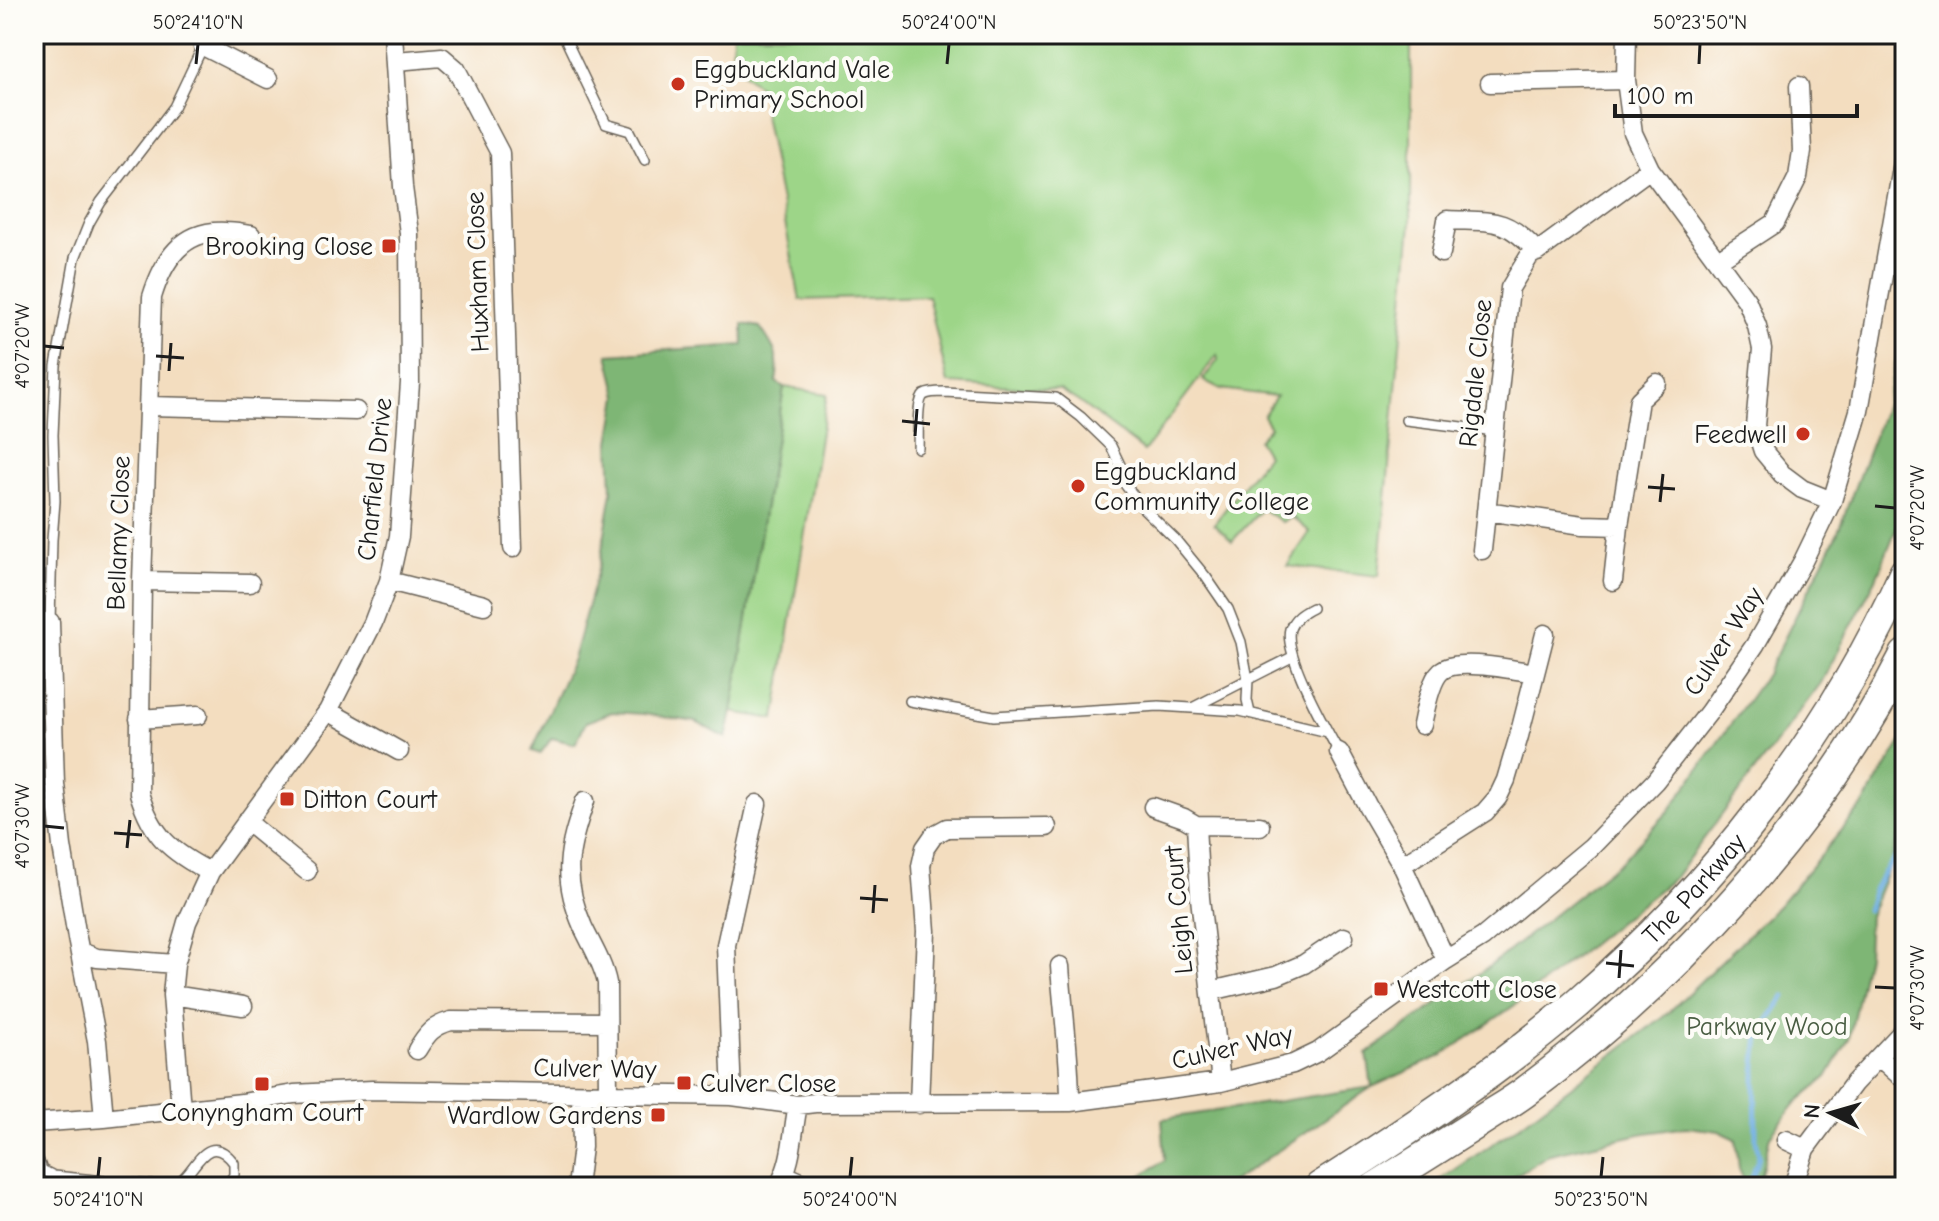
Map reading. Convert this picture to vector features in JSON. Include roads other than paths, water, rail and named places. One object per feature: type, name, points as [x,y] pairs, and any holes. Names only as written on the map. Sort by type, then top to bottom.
[{"type":"highway","name":"The Parkway","points":[[1320,1187],[1430,1115],[1507,1059],[1575,1005],[1672,914],[1731,850],[1788,774],[1859,662],[1905,572]]},
{"type":"highway","name":"The Parkway","points":[[1376,1187],[1523,1094],[1601,1032],[1696,942],[1809,809],[1858,737],[1905,655]]},
{"type":"street","name":"Charfield Drive","points":[[181,1109],[172,995],[175,964],[187,922],[210,872],[328,711],[373,623],[389,581],[399,536],[410,383],[409,233],[393,34]]},
{"type":"street","points":[[1627,34],[1626,80],[1633,133],[1650,169],[1747,301],[1757,326],[1762,349],[1755,426],[1763,451],[1782,474],[1802,489],[1832,501]]},
{"type":"street","points":[[205,40],[268,79]]},
{"type":"street","name":"Huxham Close","points":[[396,61],[442,57],[456,69],[500,153],[513,548]]},
{"type":"street","points":[[1490,83],[1626,80]]},
{"type":"street","points":[[1718,260],[1775,223],[1798,177],[1802,151],[1799,86]]},
{"type":"street","name":"Culver Way","points":[[34,1123],[242,1103],[294,1094],[372,1090],[732,1096],[798,1105],[1070,1102],[1221,1082],[1293,1064],[1318,1052],[1483,937],[1591,847],[1655,781],[1709,712],[1755,645],[1803,561],[1832,501],[1859,411],[1905,151]]},
{"type":"street","name":"Rigdale Close","points":[[1482,550],[1510,288],[1530,255],[1650,169]]},
{"type":"street","points":[[1441,253],[1447,220],[1494,222],[1510,226],[1537,252]]},
{"type":"street","name":"Bellamy Close","points":[[210,872],[188,861],[157,834],[145,813],[139,793],[142,581],[152,297],[170,256],[188,241],[205,233],[224,231],[251,235]]},
{"type":"street","points":[[1613,581],[1639,400],[1657,383]]},
{"type":"street","points":[[148,406],[356,411]]},
{"type":"street","points":[[1486,511],[1583,525],[1619,526]]},
{"type":"street","points":[[142,581],[250,583]]},
{"type":"street","points":[[389,581],[484,605]]},
{"type":"street","points":[[42,622],[62,846],[97,1041],[104,1118]]},
{"type":"street","points":[[1402,865],[1485,812],[1498,797],[1506,780],[1545,634]]},
{"type":"street","points":[[1422,725],[1430,692],[1440,672],[1453,665],[1535,673]]},
{"type":"street","points":[[328,711],[399,751]]},
{"type":"street","points":[[139,719],[198,715]]},
{"type":"street","points":[[1339,752],[1402,865],[1446,960]]},
{"type":"street","points":[[585,801],[571,840],[568,868],[581,922],[604,967],[607,983],[608,1093]]},
{"type":"street","points":[[732,1096],[726,945],[757,804]]},
{"type":"street","name":"Leigh Court","points":[[1153,807],[1196,825],[1260,826]]},
{"type":"street","points":[[246,821],[307,871]]},
{"type":"street","name":"Leigh Court","points":[[1196,825],[1200,898],[1221,1082]]},
{"type":"street","points":[[919,1104],[926,931],[921,866],[925,848],[934,835],[947,828],[1025,835],[1047,827]]},
{"type":"street","name":"Leigh Court","points":[[1211,991],[1276,976],[1304,964],[1344,937]]},
{"type":"street","points":[[81,952],[97,958],[175,964]]},
{"type":"street","points":[[1060,966],[1070,1066],[1070,1102]]},
{"type":"street","points":[[172,995],[243,1006]]},
{"type":"street","points":[[417,1050],[436,1025],[451,1021],[607,1022]]},
{"type":"street","points":[[1793,1187],[1805,1149],[1854,1083],[1905,1029]]},
{"type":"street","points":[[1879,1057],[1905,1078]]},
{"type":"street","points":[[577,1187],[582,1147],[581,1094]]},
{"type":"street","points":[[798,1105],[791,1155],[782,1181],[812,1187]]},
{"type":"street","points":[[1786,1140],[1805,1149]]},
{"type":"lane","points":[[563,34],[606,124],[630,131],[645,160]]},
{"type":"lane","points":[[42,622],[55,501],[53,435],[56,366],[75,258],[101,202],[174,107],[205,40]]},
{"type":"lane","points":[[918,448],[919,404],[929,393],[1056,398],[1070,407],[1111,446],[1121,467],[1124,483],[1141,506],[1175,539],[1228,609],[1241,642],[1250,713]]},
{"type":"lane","points":[[1406,420],[1495,431]]},
{"type":"lane","points":[[1312,608],[1300,614],[1291,626],[1292,657],[1339,752]]},
{"type":"lane","points":[[1191,708],[1292,657]]},
{"type":"lane","points":[[910,701],[994,716],[1159,706],[1240,711],[1328,732]]},
{"type":"lane","points":[[34,1148],[42,1170],[54,1176],[167,1187],[179,1182],[199,1157],[209,1151],[217,1151],[227,1154],[234,1163],[234,1175],[226,1187]]},
{"type":"waterway","points":[[1867,910],[1878,882],[1905,842]]},
{"type":"waterway","points":[[1749,1187],[1759,1156],[1755,1075],[1759,1034],[1785,996]]},
{"type":"place","name":"Eggbuckland Vale Primary School","points":[[678,84]]},
{"type":"place","name":"Brooking Close","points":[[389,246]]},
{"type":"place","name":"Feedwell","points":[[1803,434]]},
{"type":"place","name":"Eggbuckland Community College","points":[[1078,486]]},
{"type":"place","name":"Ditton Court","points":[[287,799]]},
{"type":"place","name":"Westcott Close","points":[[1381,989]]},
{"type":"place","name":"Culver Close","points":[[684,1083]]},
{"type":"place","name":"Conyngham Court","points":[[262,1084]]},
{"type":"place","name":"Wardlow Gardens","points":[[658,1115]]},
{"type":"park label","name":"Parkway Wood","points":[[1767,1026]]}]
